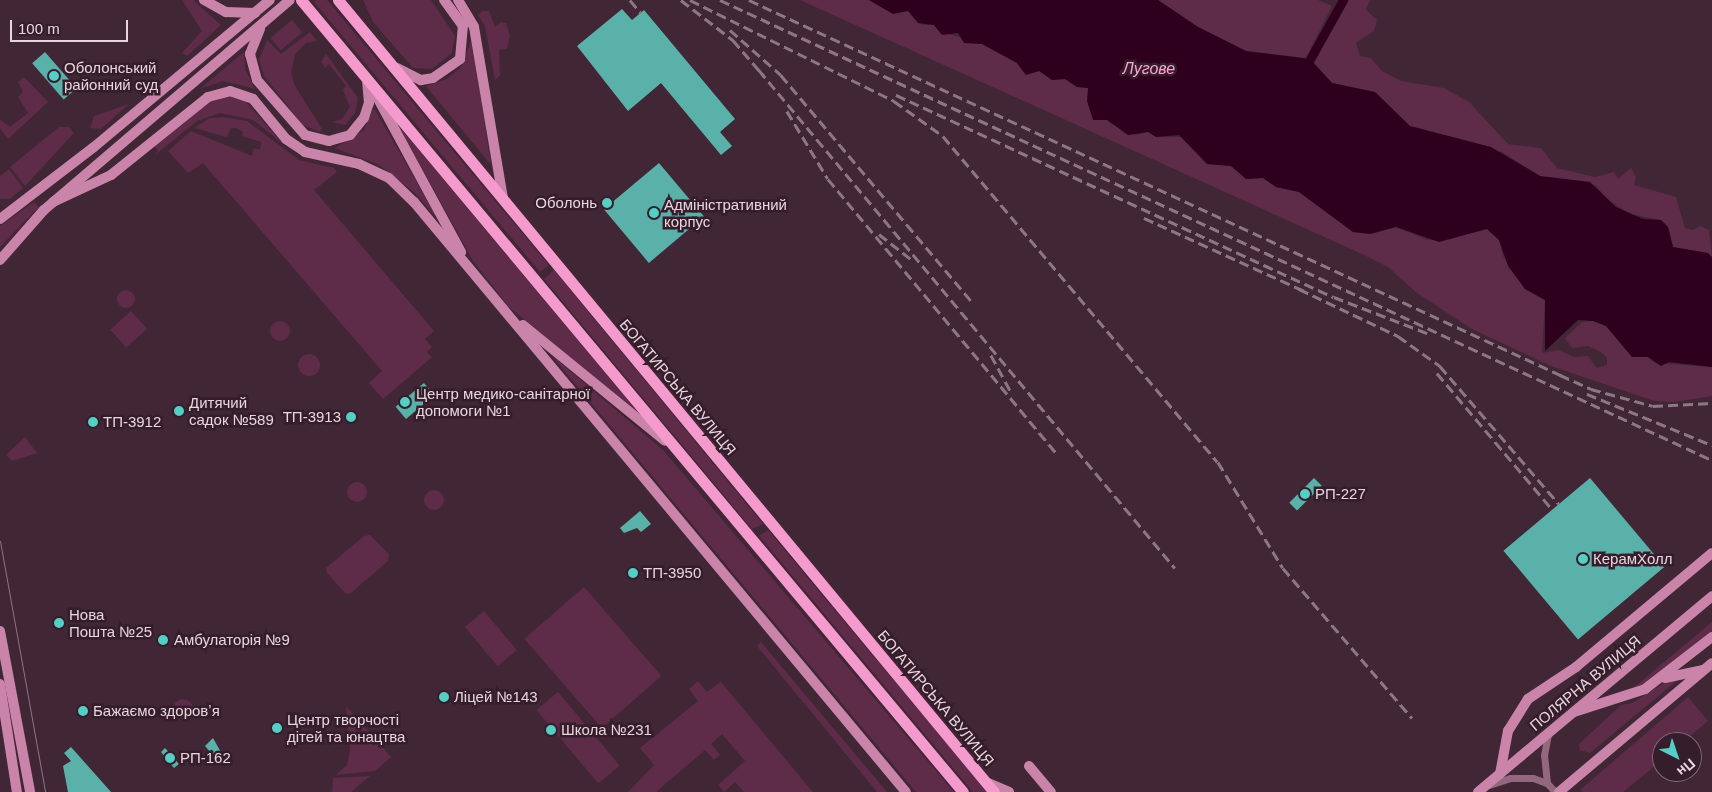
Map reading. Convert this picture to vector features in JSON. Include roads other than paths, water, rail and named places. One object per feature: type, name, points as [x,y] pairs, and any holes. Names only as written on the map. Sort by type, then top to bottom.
[{"type":"main road","points":[[204,0],[226,12],[255,13]]},
{"type":"main road","points":[[0,219],[94,147],[270,0]]},
{"type":"main road","points":[[0,260],[53,202],[290,0]]},
{"type":"main road","points":[[301,0],[963,792]]},
{"type":"main road","name":"БОГАТИРСЬКА ВУЛИЦЯ","points":[[338,0],[994,792]]},
{"type":"main road","points":[[391,63],[421,80],[433,78],[455,66],[464,50],[465,35],[461,22],[444,0]]},
{"type":"main road","points":[[458,0],[474,27],[503,199]]},
{"type":"main road","points":[[263,23],[250,54],[257,80],[305,135],[329,141],[350,135],[364,118],[369,103],[367,79]]},
{"type":"main road","points":[[367,79],[472,271]]},
{"type":"main road","points":[[53,202],[111,176],[208,96],[237,91],[252,99],[286,139],[305,152],[359,164],[389,178],[414,202],[906,792]]},
{"type":"main road","points":[[503,309],[680,453]]},
{"type":"main road","points":[[1500,774],[1508,732],[1528,699],[1570,672],[1712,553]]},
{"type":"main road","name":"ПОЛЯРНА ВУЛИЦЯ","points":[[1482,789],[1712,596]]},
{"type":"main road","points":[[0,631],[30,792]]},
{"type":"main road","points":[[1661,679],[1712,637]]},
{"type":"main road","points":[[1573,712],[1630,695],[1661,679],[1708,666]]},
{"type":"main road","points":[[1559,792],[1708,666]]},
{"type":"main road","points":[[0,684],[17,792]]},
{"type":"main road","points":[[1029,766],[1051,792]]},
{"type":"main road","points":[[986,782],[1009,792]]},
{"type":"street","points":[[1547,783],[1544,754],[1549,733]]},
{"type":"street","points":[[1482,789],[1524,777],[1547,783],[1555,792]]},
{"type":"water","name":"Лугове","points":[[869,0],[1158,0],[1198,27],[1246,51],[1310,59],[1332,83],[1375,92],[1410,126],[1491,147],[1540,176],[1590,182],[1616,207],[1643,219],[1661,220],[1668,227],[1673,247],[1708,253],[1712,257],[1712,367],[1669,362],[1661,366],[1648,357],[1632,357],[1606,326],[1593,321],[1578,320],[1545,351],[1545,300],[1525,289],[1508,266],[1499,240],[1487,229],[1439,242],[1396,227],[1370,234],[1353,232],[1299,192],[1276,187],[1263,178],[1246,179],[1231,166],[1207,164],[1179,135],[1156,137],[1148,132],[1128,135],[1107,120],[1093,120],[1087,101],[1088,88],[1077,87],[1065,79],[1052,80],[1039,71],[1026,75],[1017,63],[982,44],[964,43],[958,33],[942,35],[934,25],[918,23],[908,11],[893,14]]},
{"type":"waterway","points":[[1310,59],[1343,0]]},
{"type":"tram line","points":[[0,541],[45,792]]},
{"type":"railway","points":[[630,0],[641,13]]},
{"type":"railway","points":[[681,0],[733,40],[764,76]]},
{"type":"railway","points":[[690,0],[894,101],[943,136],[1218,462],[1283,568],[1412,718]]},
{"type":"railway","points":[[720,0],[1712,460]]},
{"type":"railway","points":[[749,0],[1565,377]]},
{"type":"railway","points":[[730,30],[781,75],[972,302]]},
{"type":"railway","points":[[759,70],[1175,568]]},
{"type":"railway","points":[[896,95],[1334,297],[1427,333]]},
{"type":"railway","points":[[787,111],[828,179],[1056,453]]},
{"type":"railway","points":[[1144,218],[1304,291]]},
{"type":"railway","points":[[879,234],[912,260]]},
{"type":"railway","points":[[1299,289],[1398,336],[1440,366],[1559,504]]},
{"type":"railway","points":[[991,355],[1011,392]]},
{"type":"railway","points":[[1437,373],[1552,509]]},
{"type":"railway","points":[[1560,375],[1591,389],[1653,406],[1712,403]]},
{"type":"railway","points":[[1587,394],[1712,445]]},
{"type":"place","name":"Оболонський районний суд","points":[[54,76]]},
{"type":"place","name":"Оболонь","points":[[607,203]]},
{"type":"place","name":"Адміністративний корпус","points":[[654,213]]},
{"type":"place","name":"Центр медико-санітарної допомоги №1","points":[[405,402]]},
{"type":"place","name":"Дитячий садок №589","points":[[179,411]]},
{"type":"place","name":"ТП-3913","points":[[351,417]]},
{"type":"place","name":"ТП-3912","points":[[93,422]]},
{"type":"place","name":"РП-227","points":[[1305,494]]},
{"type":"place","name":"КерамХолл","points":[[1583,559]]},
{"type":"place","name":"ТП-3950","points":[[633,573]]},
{"type":"place","name":"Нова Пошта №25","points":[[59,623]]},
{"type":"place","name":"Амбулаторія №9","points":[[163,640]]},
{"type":"place","name":"Ліцей №143","points":[[444,697]]},
{"type":"place","name":"Бажаємо здоровʼя","points":[[83,711]]},
{"type":"place","name":"Центр творчості дітей та юнацтва","points":[[277,728]]},
{"type":"place","name":"Школа №231","points":[[551,730]]},
{"type":"place","name":"РП-162","points":[[170,758]]}]
